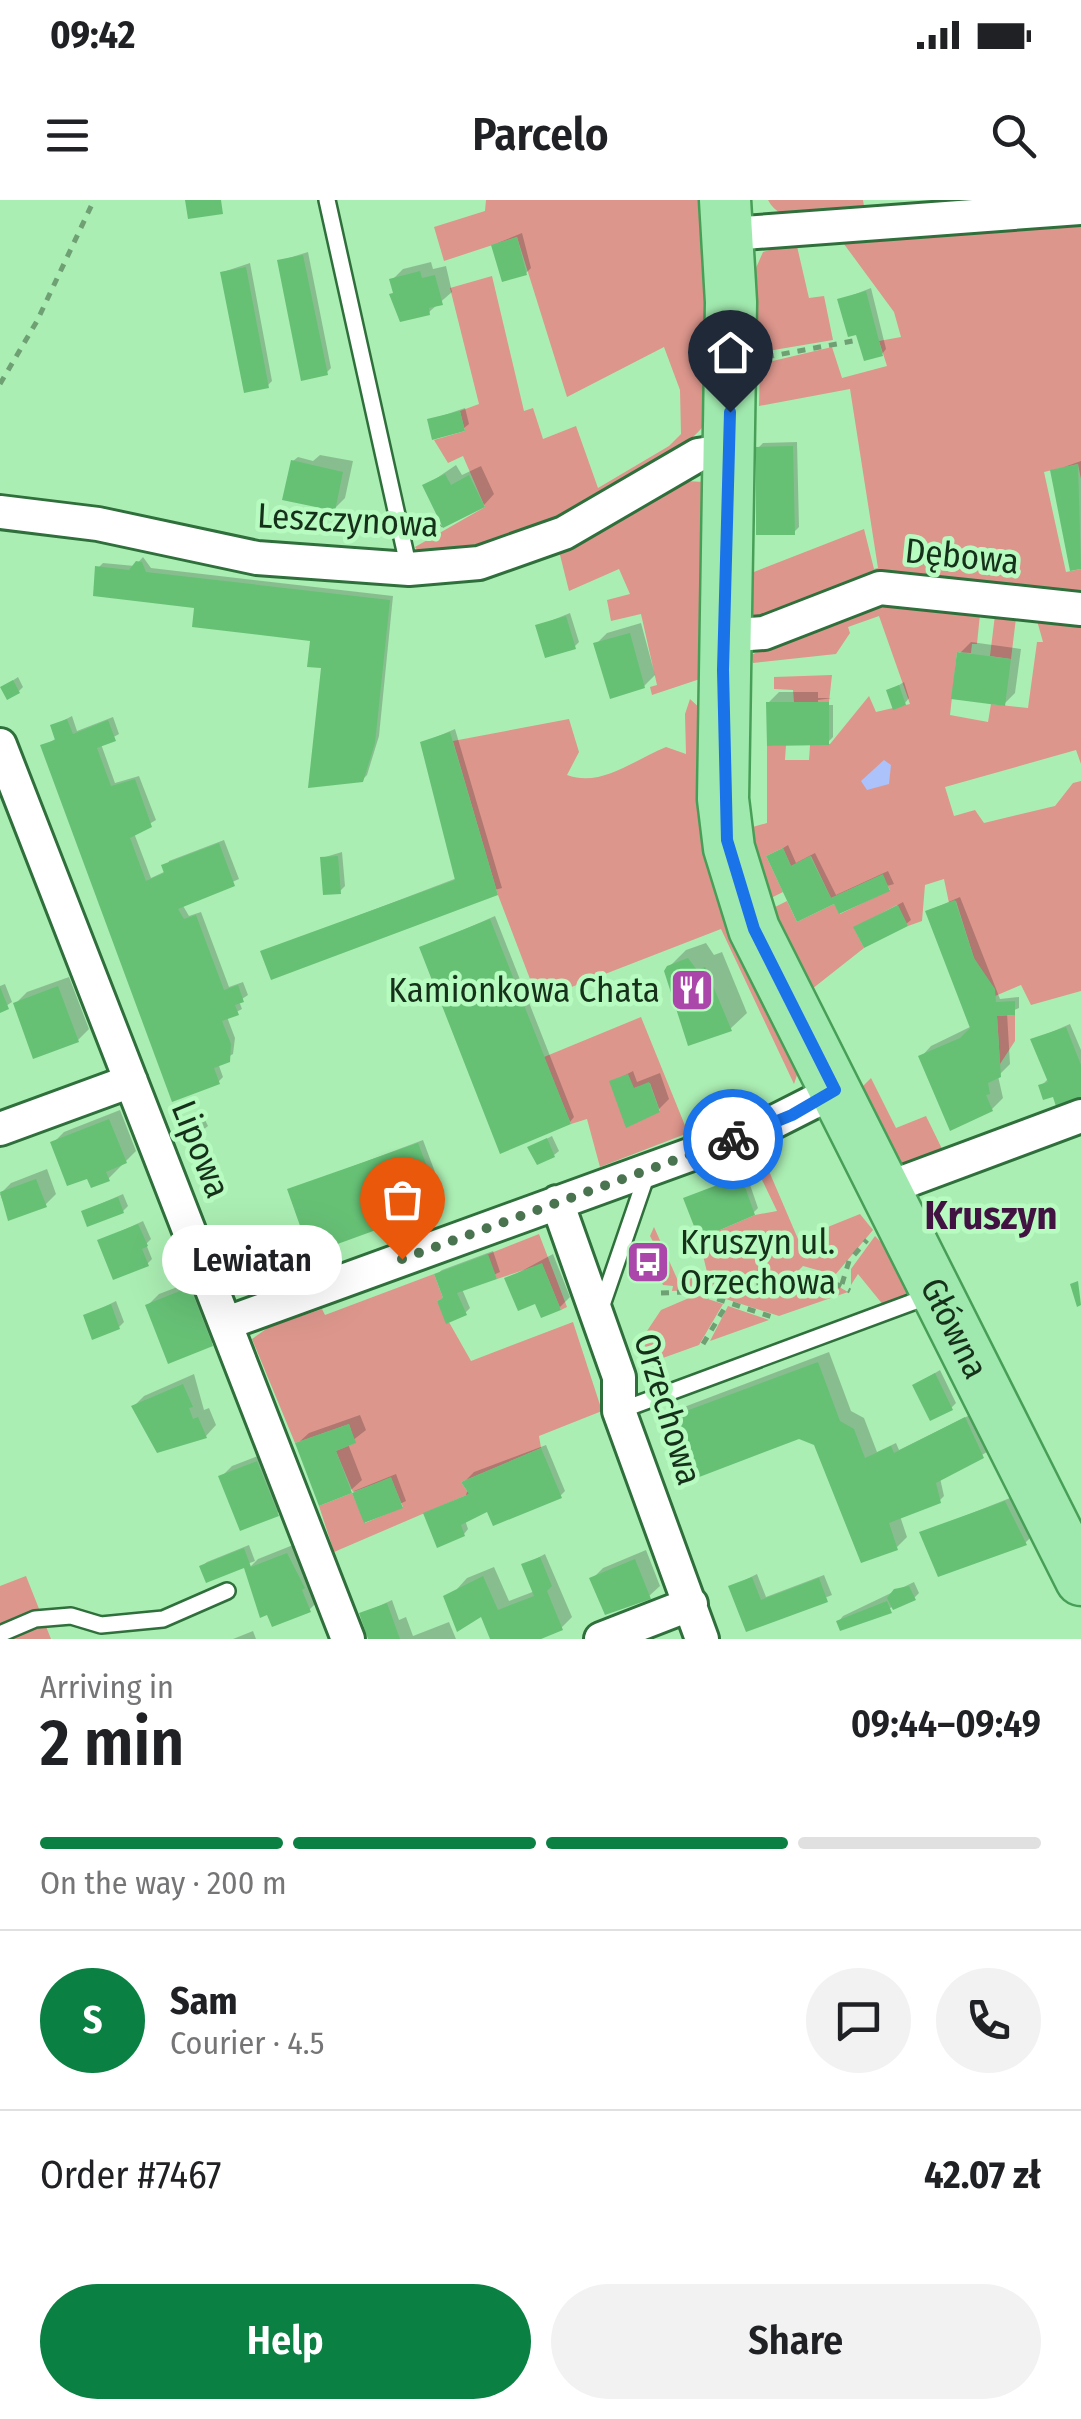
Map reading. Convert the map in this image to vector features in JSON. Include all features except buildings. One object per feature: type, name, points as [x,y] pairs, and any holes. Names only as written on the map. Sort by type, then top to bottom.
[{"type":"main road","name":"Główna","points":[[727,217],[730,450],[723,799],[729,848],[754,929],[835,1090],[881,1210],[937,1292],[1081,1580]]},
{"type":"street","points":[[727,217],[1081,208]]},
{"type":"street","name":"Leszczynowa","points":[[0,512],[98,524],[257,558],[409,569],[479,563],[564,532],[698,456],[730,450]]},
{"type":"street","name":"Dębowa","points":[[724,636],[764,633],[880,588],[1081,609]]},
{"type":"street","name":"Lipowa","points":[[0,745],[348,1639]]},
{"type":"street","points":[[0,1129],[132,1081]]},
{"type":"street","points":[[227,1323],[758,1130],[835,1090]]},
{"type":"street","points":[[881,1210],[1081,1116]]},
{"type":"street","name":"Orzechowa","points":[[557,1202],[619,1376],[619,1411],[702,1639]]},
{"type":"street","points":[[601,1639],[691,1604]]},
{"type":"lane","points":[[327,200],[409,569]]},
{"type":"lane","points":[[598,1317],[649,1169]]},
{"type":"lane","points":[[619,1411],[937,1292]]},
{"type":"lane","points":[[0,1634],[35,1619],[71,1616],[101,1625],[163,1619],[227,1592]]},
{"type":"path","points":[[0,384],[37,322],[94,200]]},
{"type":"path","points":[[758,356],[858,340]]},
{"type":"path","points":[[842,1284],[849,1262],[881,1210]]},
{"type":"path","points":[[661,1293],[818,1276],[850,1291]]},
{"type":"path","points":[[696,1292],[775,1318]]},
{"type":"path","points":[[703,1344],[728,1302]]},
{"type":"shaded area","points":[[486,200],[711,200],[712,415],[671,456],[573,514],[509,542],[422,557],[415,547],[485,507],[463,456],[448,463],[434,440],[465,431],[460,411],[479,404],[450,288],[492,276],[524,411],[533,408],[543,439],[576,426],[598,488],[669,446],[681,434],[680,390],[664,347],[567,397],[517,237],[444,261],[434,227],[485,211]]},
{"type":"shaded area","points":[[768,200],[863,200],[864,206],[798,217],[776,210]]},
{"type":"shaded area","points":[[1061,222],[1081,225],[1081,479],[1078,464],[1044,472],[1066,572],[1081,569],[1081,600],[892,580],[751,623],[754,572],[864,529],[874,569],[878,568],[850,389],[759,406],[760,364],[832,347],[842,378],[887,366],[879,341],[901,337],[894,312],[844,244]]},
{"type":"shaded area","points":[[796,242],[809,298],[824,296],[833,340],[751,354],[752,277],[763,252]]},
{"type":"shaded area","points":[[685,481],[704,482],[703,678],[652,695],[650,687],[657,685],[641,614],[611,621],[607,600],[630,594],[619,569],[569,591],[559,551]]},
{"type":"shaded area","points":[[873,598],[980,614],[977,644],[972,644],[971,653],[957,652],[950,715],[988,722],[991,704],[1028,708],[1037,642],[1043,642],[1036,617],[1081,621],[1081,764],[1076,750],[945,787],[954,816],[975,810],[984,823],[1055,806],[1073,783],[1081,781],[1081,991],[1031,1005],[1021,985],[995,996],[974,958],[956,901],[949,903],[944,879],[925,885],[922,921],[908,926],[897,905],[854,928],[864,948],[812,989],[773,908],[787,901],[797,922],[834,904],[840,914],[890,890],[882,875],[831,898],[811,856],[791,866],[783,848],[766,856],[783,892],[769,899],[749,828],[767,823],[767,746],[786,745],[785,760],[809,760],[810,745],[830,744],[869,696],[876,712],[910,704],[879,616],[848,627],[850,633],[836,654],[753,663],[751,655]]},
{"type":"shaded area","points":[[995,615],[1016,618],[1011,659],[990,656]]},
{"type":"shaded area","points":[[832,675],[829,702],[794,702],[793,690],[774,689],[774,677]]},
{"type":"shaded area","points":[[690,699],[703,711],[794,1055],[794,1084],[721,929],[538,1000],[498,895],[453,741],[569,719],[579,752],[567,775],[593,778],[666,747],[686,754],[685,714]]},
{"type":"shaded area","points":[[1015,1015],[1015,1041],[1000,1064],[997,1016]]},
{"type":"shaded area","points":[[641,1017],[688,1133],[600,1167],[587,1119],[571,1124],[544,1057]],"holes":[[[650,1083],[660,1111],[627,1127],[634,1088]]]},
{"type":"shaded area","points":[[871,1078],[896,1128],[926,1116],[945,1155],[903,1172],[861,1088]]},
{"type":"shaded area","points":[[760,1150],[798,1239],[860,1214],[873,1230],[835,1275],[803,1266],[795,1274],[726,1288],[672,1291],[673,1286],[663,1285],[653,1258],[660,1255],[650,1236],[654,1227],[679,1283],[707,1272],[699,1239],[755,1215],[777,1211],[751,1157]]},
{"type":"shaded area","points":[[539,1234],[567,1307],[561,1310],[542,1264],[497,1279],[486,1255]]},
{"type":"shaded area","points":[[875,1236],[896,1258],[910,1288],[900,1300],[884,1306],[858,1274],[851,1285],[851,1269]]},
{"type":"shaded area","points":[[434,1274],[443,1298],[437,1301],[471,1361],[573,1322],[602,1411],[539,1436],[541,1448],[461,1482],[469,1494],[334,1552],[319,1506],[352,1493],[365,1523],[403,1507],[391,1478],[353,1492],[336,1451],[355,1443],[349,1424],[295,1443],[252,1339],[269,1327],[322,1309],[325,1315]]},
{"type":"shaded area","points":[[827,1280],[848,1292],[779,1316],[710,1294],[791,1281],[796,1291],[806,1294]]},
{"type":"shaded area","points":[[696,1295],[723,1304],[699,1345],[649,1363],[643,1337],[661,1310]]},
{"type":"shaded area","points":[[728,1306],[769,1320],[710,1341]]},
{"type":"shaded area","points":[[26,1576],[51,1639],[0,1639],[0,1586]]},
{"type":"water","points":[[884,760],[891,765],[889,784],[867,790],[861,781]]},
{"type":"way so far","points":[[402,1259],[733,1139]]},
{"type":"place","name":"Kamionkowa Chata","points":[[692,990]]},
{"type":"place","name":"Lewiatan","points":[[402,1259]]},
{"type":"place","name":"Kruszyn ul. Orzechowa","points":[[648,1262]]},
{"type":"district","name":"Kruszyn","points":[[991,1216]]},
{"type":"route","points":[[730,412],[723,670],[723,799],[727,840],[754,929],[835,1090],[792,1115],[733,1139]]}]
